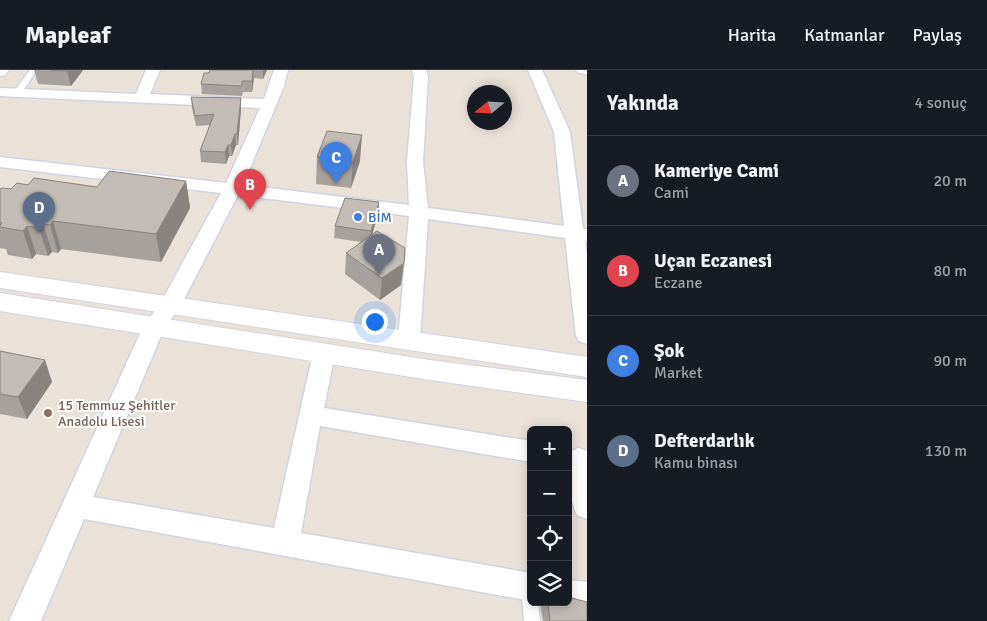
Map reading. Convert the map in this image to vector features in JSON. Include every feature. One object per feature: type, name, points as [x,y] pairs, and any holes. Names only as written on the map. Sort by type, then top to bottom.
[{"type":"main road","points":[[0,280],[587,367]]},
{"type":"main road","points":[[0,302],[324,353],[587,391]]},
{"type":"street","points":[[141,98],[153,70]]},
{"type":"street","points":[[25,621],[154,327],[170,305],[232,188],[269,104],[281,70]]},
{"type":"street","points":[[408,340],[419,212],[415,162],[421,76],[419,70]]},
{"type":"street","points":[[534,70],[562,132],[581,234],[587,336]]},
{"type":"street","points":[[0,92],[269,104]]},
{"type":"street","points":[[0,162],[232,188],[581,234]]},
{"type":"street","points":[[285,543],[324,353]]},
{"type":"street","points":[[310,415],[527,451]]},
{"type":"street","points":[[578,459],[587,507]]},
{"type":"street","points":[[76,506],[527,586]]},
{"type":"street","points":[[572,595],[587,597]]},
{"type":"lane","points":[[17,93],[34,70]]},
{"type":"lane","points":[[531,606],[532,621]]},
{"type":"building","points":[[210,70],[253,70],[252,81],[242,81],[242,86],[201,84],[204,73],[209,73]]},
{"type":"building","points":[[191,97],[241,98],[237,134],[235,134],[231,145],[228,145],[225,152],[200,151],[214,114],[195,116]]},
{"type":"building","points":[[327,131],[362,135],[353,162],[317,157]]},
{"type":"building","points":[[109,171],[186,181],[156,234],[53,221],[50,225],[43,224],[39,228],[27,226],[23,231],[0,227],[2,223],[0,222],[0,189],[11,189],[17,183],[28,185],[34,178],[97,187]]},
{"type":"building","points":[[345,198],[379,202],[371,231],[335,226]]},
{"type":"building","points":[[377,231],[405,248],[404,263],[382,278],[346,253]]},
{"type":"building","points":[[0,351],[45,360],[18,397],[0,394]]},
{"type":"building","points":[[572,598],[587,602],[587,621],[550,621],[548,606],[572,606]]},
{"type":"place","name":"Şok","points":[[336,183]]},
{"type":"place","name":"Uçan Eczanesi","points":[[250,210]]},
{"type":"place","name":"BİM","points":[[358,217]]},
{"type":"place","name":"Defterdarlık","points":[[39,233]]},
{"type":"place","name":"Kameriye Cami","points":[[379,275]]},
{"type":"place","name":"15 Temmuz Şehitler Anadolu Lisesi","points":[[48,413]]}]
